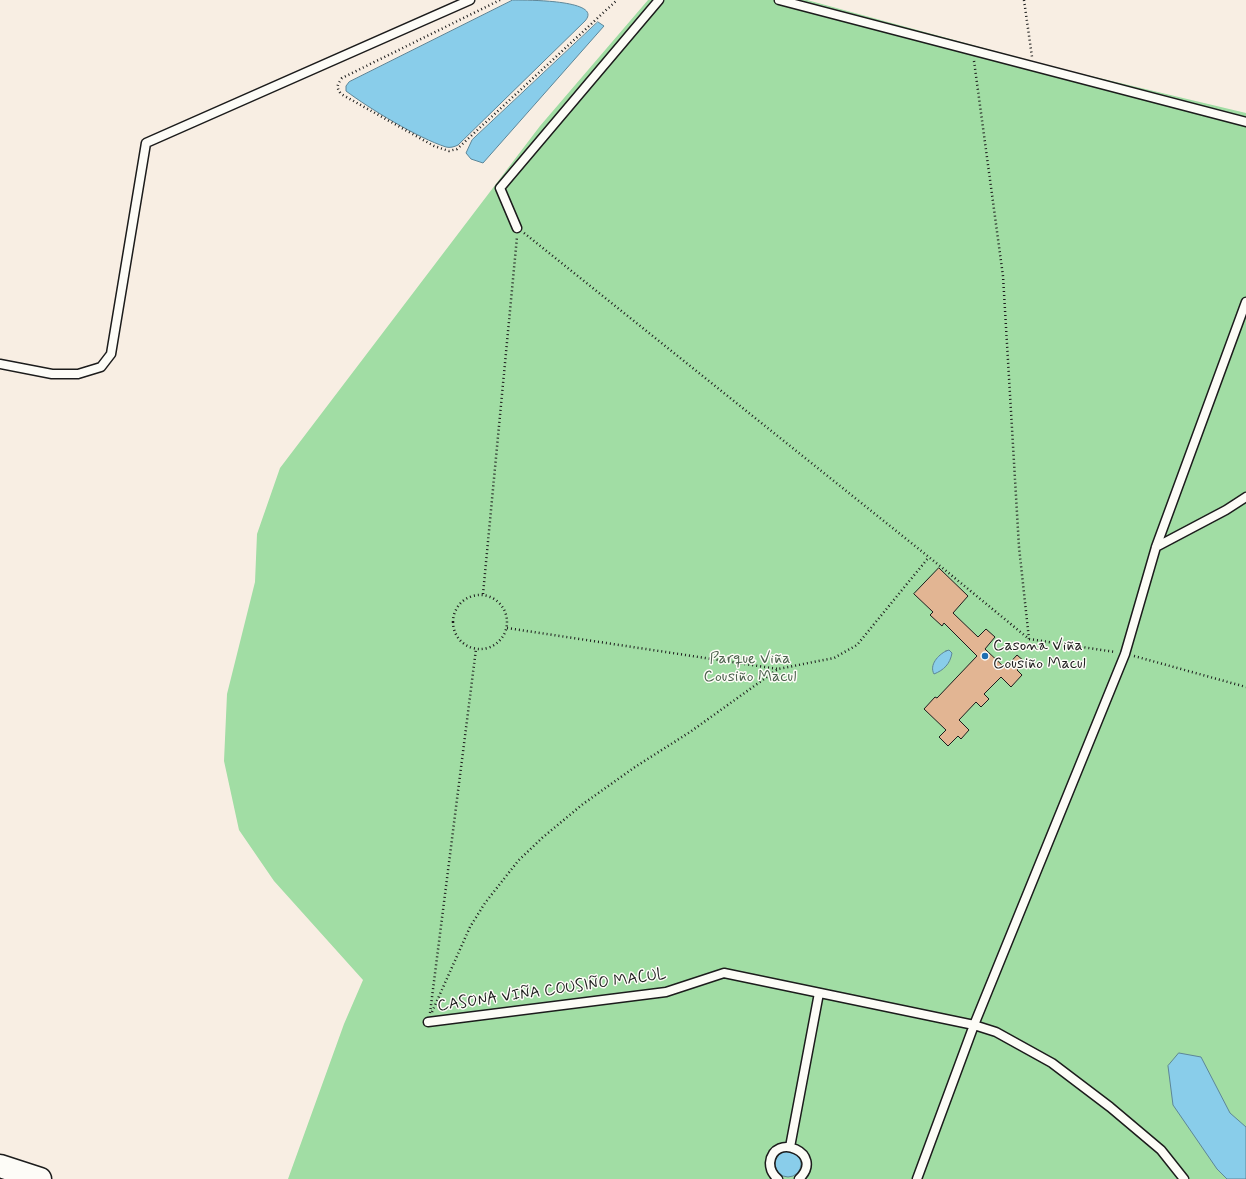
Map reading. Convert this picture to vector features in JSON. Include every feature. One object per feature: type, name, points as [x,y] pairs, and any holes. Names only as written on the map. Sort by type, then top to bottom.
[{"type":"street","points":[[0,1166],[40,1179]]},
{"type":"lane","points":[[0,364],[52,374],[78,374],[101,367],[111,354],[146,143],[470,0]]},
{"type":"lane","points":[[518,228],[500,188],[659,0]]},
{"type":"lane","points":[[779,0],[1246,122]]},
{"type":"lane","points":[[917,1179],[974,1025],[1125,654],[1156,547],[1246,302]]},
{"type":"lane","points":[[1156,547],[1226,510],[1246,497]]},
{"type":"lane","name":"CASONA VIÑA COUSIÑO MACUL","points":[[428,1022],[666,992],[724,972],[974,1025],[996,1032],[1052,1063],[1110,1107],[1161,1150],[1184,1179]]},
{"type":"lane","points":[[790,1147],[819,993]]},
{"type":"lane","points":[[778,1179],[772,1173],[772,1156],[781,1148],[790,1147],[798,1149],[805,1158],[805,1170],[799,1179]]},
{"type":"path","points":[[500,0],[342,78],[338,85],[338,89],[342,94],[434,146],[449,151],[457,149],[617,0]]},
{"type":"path","points":[[1024,0],[1033,66]]},
{"type":"path","points":[[973,51],[1003,276],[1019,548],[1029,639]]},
{"type":"path","points":[[518,228],[929,557],[1029,639],[1125,654],[1246,687]]},
{"type":"path","points":[[483,594],[518,228]]},
{"type":"path","points":[[506,628],[778,669],[834,658],[857,645],[929,557]]},
{"type":"path","points":[[473,594],[483,594],[500,602],[505,610],[507,619],[506,628],[498,642],[484,649],[476,649],[467,646],[457,636],[452,623],[453,613],[465,598],[473,594]]},
{"type":"path","points":[[428,1022],[476,649]]},
{"type":"path","points":[[428,1022],[470,927],[484,903],[518,861],[556,824],[635,767],[690,732],[778,669]]},
{"type":"green space","name":"Parque Viña Cousiño Macul","points":[[648,0],[807,0],[1057,68],[1246,113],[1246,1179],[288,1179],[344,1024],[363,980],[274,881],[239,830],[224,761],[227,694],[255,582],[257,534],[280,468],[540,126]]},
{"type":"water","points":[[513,0],[547,1],[575,5],[584,9],[588,14],[585,21],[458,145],[446,147],[422,137],[381,114],[346,91],[346,86],[349,82]]},
{"type":"water","points":[[598,22],[604,26],[483,163],[471,159],[466,153],[472,140]]},
{"type":"water","points":[[949,650],[952,653],[950,660],[941,671],[934,674],[933,664],[940,655]]},
{"type":"water","points":[[1179,1053],[1201,1057],[1230,1113],[1246,1127],[1246,1179],[1227,1179],[1217,1169],[1173,1105],[1168,1066]]},
{"type":"water","points":[[788,1151],[797,1155],[801,1164],[797,1173],[788,1177],[779,1173],[775,1164],[779,1155]]},
{"type":"building","name":"Casona Viña Cousiño Macul","points":[[939,568],[968,596],[953,613],[978,637],[986,629],[995,637],[985,649],[1005,668],[1017,655],[1025,662],[1017,670],[1022,675],[1011,687],[1001,677],[984,694],[989,699],[981,707],[976,702],[959,720],[969,730],[961,739],[958,736],[948,746],[939,737],[946,730],[924,709],[935,697],[937,698],[977,656],[944,623],[942,626],[930,615],[933,612],[914,594]]},
{"type":"place","name":"Casona Viña Cousiño Macul","points":[[985,656]]}]
